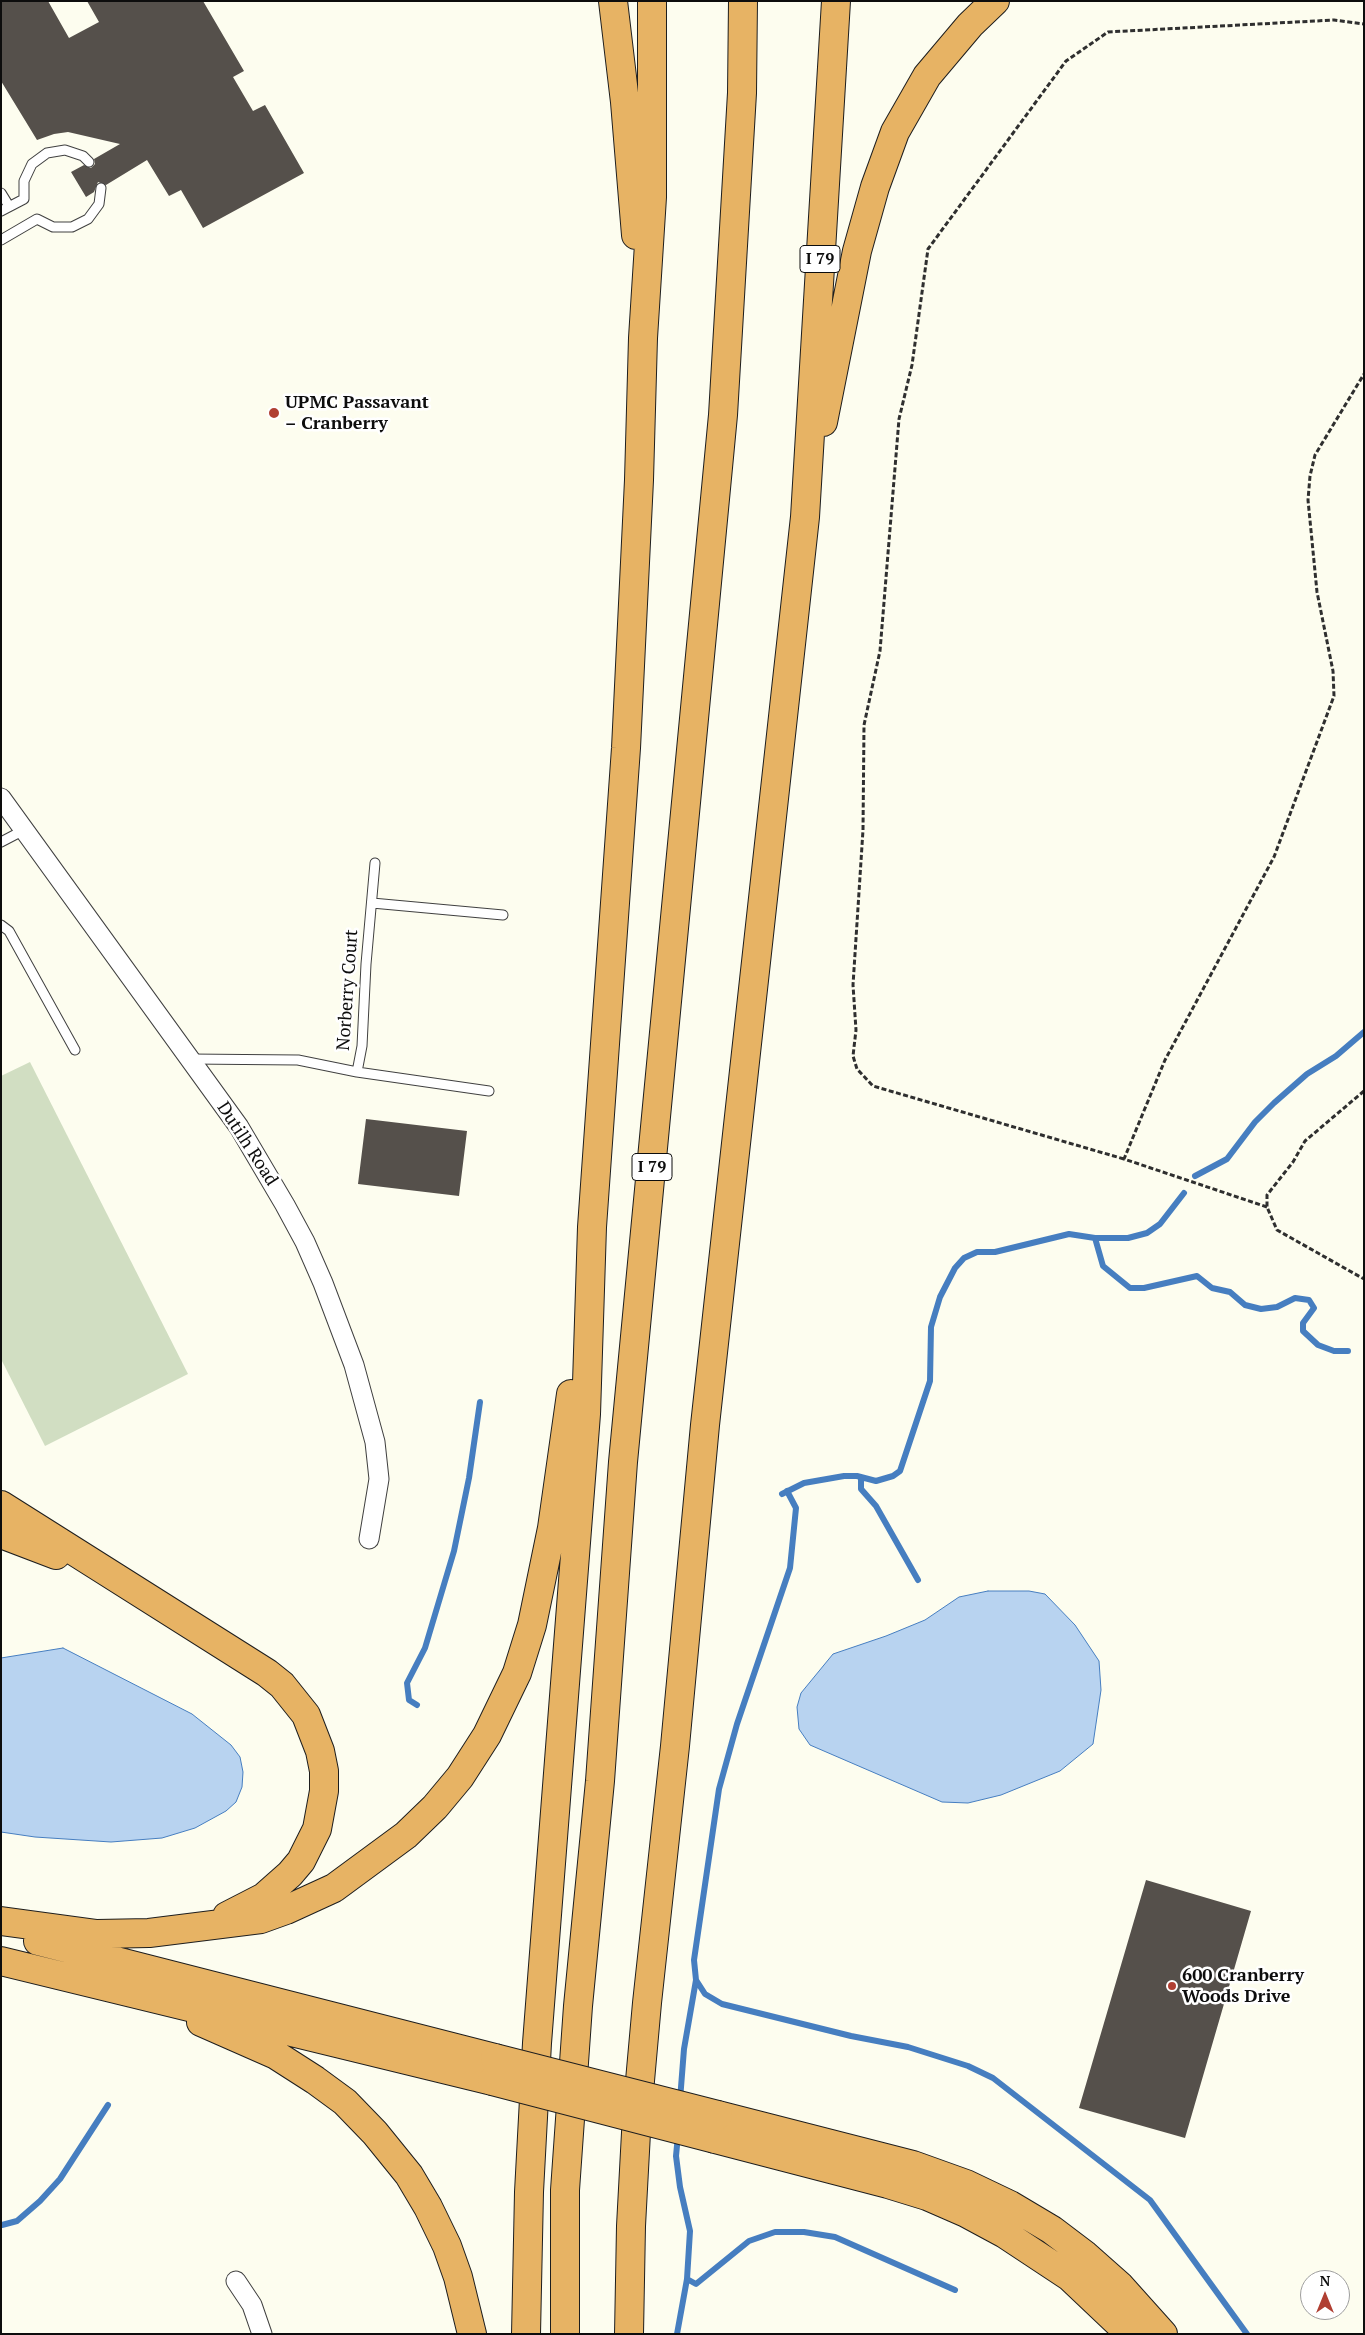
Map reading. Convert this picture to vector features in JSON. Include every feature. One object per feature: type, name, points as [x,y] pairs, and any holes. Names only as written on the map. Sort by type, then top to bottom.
[{"type":"highway","points":[[612,1],[625,102],[643,338]]},
{"type":"highway","points":[[526,2334],[529,2192],[536,2053],[586,1414],[592,1227],[626,748],[639,480],[643,338],[652,196],[652,1]]},
{"type":"highway","name":"I 79","points":[[565,2334],[565,2190],[578,2016],[600,1781],[624,1452],[723,415],[742,93],[743,1]]},
{"type":"highway","name":"I 79","points":[[629,2334],[631,2226],[637,2114],[647,2003],[676,1736],[705,1426],[804,517],[836,1]]},
{"type":"highway","points":[[804,517],[858,251],[878,178],[895,132],[927,76],[970,25],[995,1]]},
{"type":"highway","points":[[1,1921],[97,1934],[150,1933],[261,1919],[334,1888],[406,1836],[435,1808],[460,1777],[487,1736],[517,1673],[532,1625],[552,1528],[592,1227]]},
{"type":"highway","points":[[1,1505],[267,1673],[282,1685],[306,1715],[320,1752],[324,1771],[323,1798],[317,1829],[301,1861],[290,1874],[264,1897],[248,1907],[195,1928]]},
{"type":"highway","points":[[1,1534],[52,1553],[145,1596]]},
{"type":"highway","points":[[1,1929],[493,2069],[717,2127],[913,2165],[966,2184],[1010,2205],[1052,2230],[1085,2255],[1120,2286],[1163,2334]]},
{"type":"highway","points":[[1,1961],[147,1998],[229,2016],[493,2069]]},
{"type":"highway","points":[[147,1998],[276,2055],[345,2102],[369,2127],[409,2175],[428,2207],[447,2246],[458,2277],[472,2334]]},
{"type":"highway","points":[[717,2127],[927,2196],[966,2213],[1005,2234],[1070,2277],[1130,2334]]},
{"type":"street","name":"Dutilh Road","points":[[1,798],[239,1127],[285,1204],[323,1283],[366,1405],[378,1460],[377,1499],[369,1539]]},
{"type":"street","points":[[236,2281],[252,2305],[262,2334]]},
{"type":"lane","points":[[1,193],[5,209],[24,199],[24,181],[32,164],[47,153],[65,150],[82,156],[89,162]]},
{"type":"lane","points":[[1,240],[37,219],[53,227],[72,227],[88,218],[99,204],[101,188]]},
{"type":"lane","points":[[1,842],[24,830]]},
{"type":"lane","name":"Norberry Court","points":[[190,1060],[298,1060],[357,1072],[362,1046],[366,964],[376,863]]},
{"type":"lane","points":[[372,903],[504,916]]},
{"type":"lane","points":[[1,925],[8,931],[75,1050]]},
{"type":"lane","points":[[357,1072],[489,1091]]},
{"type":"path","points":[[1267,1207],[1124,1159],[873,1086],[857,1069],[853,1056],[856,1030],[853,985],[863,830],[864,725],[880,651],[899,419],[912,365],[928,249],[1066,61],[1108,32],[1334,20],[1364,24]]},
{"type":"path","points":[[1124,1159],[1165,1060],[1274,857],[1334,696],[1333,671],[1317,592],[1308,500],[1310,476],[1315,455],[1364,374]]},
{"type":"path","points":[[1364,1091],[1305,1141],[1293,1162],[1267,1195],[1267,1207],[1277,1230],[1364,1279]]},
{"type":"green space","points":[[30,1062],[188,1374],[45,1446],[1,1359],[1,1076]]},
{"type":"water","points":[[988,1591],[1029,1591],[1045,1594],[1075,1625],[1099,1661],[1101,1690],[1093,1744],[1060,1771],[1001,1795],[968,1803],[942,1802],[810,1745],[799,1729],[797,1707],[801,1693],[833,1654],[925,1620],[959,1597]]},
{"type":"water","points":[[63,1648],[192,1714],[231,1745],[240,1757],[243,1772],[242,1787],[236,1802],[226,1811],[195,1828],[162,1838],[111,1842],[35,1837],[1,1832],[1,1658]]},
{"type":"building","points":[[1,1],[48,1],[69,38],[99,22],[87,1],[203,1],[244,71],[233,77],[253,111],[265,105],[304,173],[203,228],[181,190],[169,196],[147,160],[106,185],[98,182],[94,192],[86,197],[71,172],[84,165],[91,168],[95,164],[94,159],[120,144],[68,132],[54,134],[37,140],[1,81]]},
{"type":"building","points":[[366,1119],[467,1131],[459,1196],[358,1184]]},
{"type":"building","name":"600 Cranberry Woods Drive","points":[[1146,1880],[1251,1911],[1185,2138],[1079,2108]]},
{"type":"waterway","points":[[1195,1176],[1227,1159],[1255,1122],[1274,1103],[1307,1074],[1336,1056],[1364,1032]]},
{"type":"waterway","points":[[782,1494],[804,1483],[844,1476],[857,1476],[876,1481],[893,1476],[900,1471],[930,1381],[931,1327],[940,1297],[955,1268],[964,1258],[977,1252],[995,1252],[1069,1234],[1095,1238],[1128,1238],[1147,1233],[1160,1224],[1184,1193]]},
{"type":"waterway","points":[[1095,1238],[1103,1266],[1130,1288],[1144,1288],[1197,1276],[1212,1288],[1230,1292],[1245,1305],[1261,1309],[1277,1307],[1295,1298],[1309,1300],[1314,1308],[1303,1323],[1303,1331],[1318,1345],[1334,1351],[1348,1351]]},
{"type":"waterway","points":[[417,1705],[409,1700],[407,1683],[425,1648],[454,1551],[469,1478],[480,1402]]},
{"type":"waterway","points":[[861,1477],[861,1489],[876,1506],[918,1580]]},
{"type":"waterway","points":[[787,1491],[796,1508],[790,1568],[737,1724],[719,1789],[694,1960],[696,1980],[705,1994],[722,2004],[851,2036],[908,2047],[968,2066],[993,2078],[1150,2200],[1247,2334]]},
{"type":"waterway","points":[[680,2100],[684,2049],[696,1980]]},
{"type":"waterway","points":[[2,2225],[17,2221],[40,2201],[60,2179],[108,2105]]},
{"type":"waterway","points":[[678,2135],[676,2156],[680,2187],[690,2231],[687,2279],[696,2284],[749,2241],[775,2232],[804,2232],[835,2237],[955,2290]]},
{"type":"waterway","points":[[677,2334],[687,2279]]},
{"type":"place","name":"UPMC Passavant – Cranberry","points":[[274,413]]},
{"type":"place","name":"600 Cranberry Woods Drive","points":[[1172,1986]]}]
